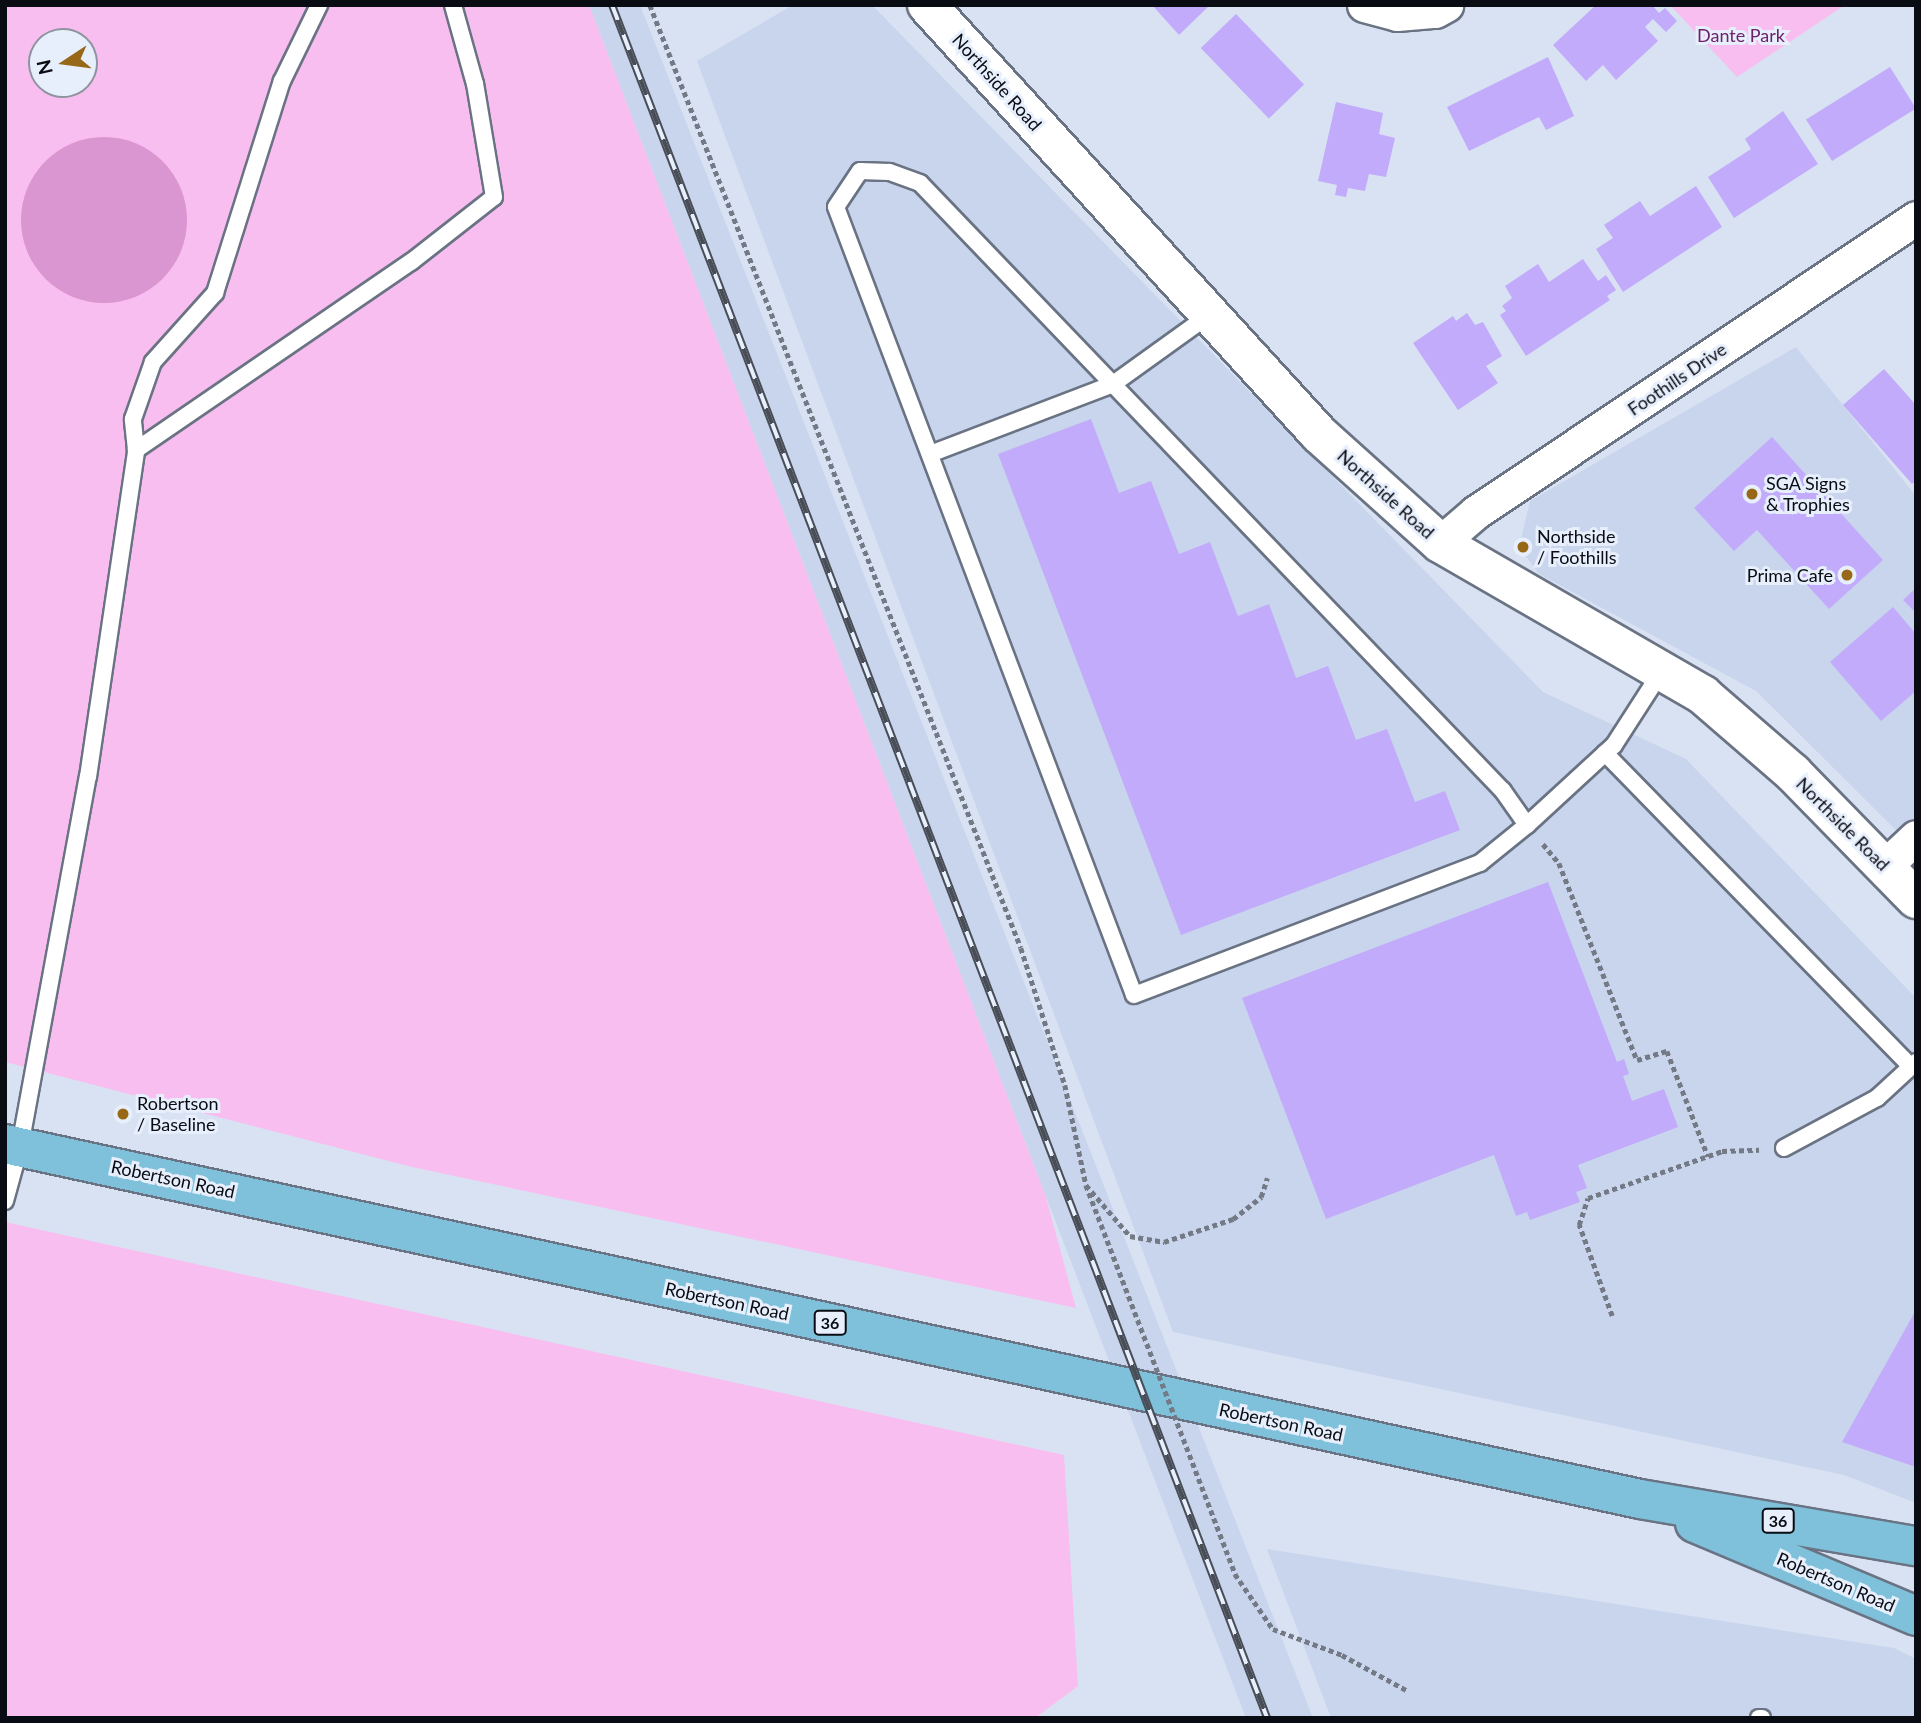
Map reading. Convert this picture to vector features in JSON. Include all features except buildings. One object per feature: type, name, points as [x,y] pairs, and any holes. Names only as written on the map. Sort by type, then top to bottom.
[{"type":"main road","name":"Robertson Road","points":[[10,1143],[1640,1499],[1916,1546]]},
{"type":"main road","name":"Robertson Road","points":[[1640,1499],[1916,1616]]},
{"type":"street","name":"Northside Road","points":[[927,5],[1319,434],[1440,543],[1703,695],[1793,773],[1916,899]]},
{"type":"street","points":[[1364,5],[1397,13],[1435,11],[1446,5]]},
{"type":"street","name":"Foothills Drive","points":[[1440,543],[1476,512],[1916,218]]},
{"type":"street","points":[[1885,866],[1916,837]]},
{"type":"lane","points":[[5,1201],[10,1143],[88,778],[135,450],[133,419],[153,362],[215,293],[282,80],[319,5]]},
{"type":"lane","points":[[135,450],[411,262],[494,197],[475,84],[453,5]]},
{"type":"lane","points":[[1527,825],[1503,791],[920,183],[889,172],[860,171],[836,207],[1134,995],[1480,863],[1527,825],[1605,753],[1661,672]]},
{"type":"lane","points":[[930,454],[1113,384],[1209,315]]},
{"type":"lane","points":[[1605,753],[1913,1064],[1877,1098],[1784,1149]]},
{"type":"path","points":[[650,5],[1021,948],[1065,1085],[1087,1185],[1235,1574],[1273,1629],[1342,1655],[1408,1690]]},
{"type":"path","points":[[1527,825],[1559,863],[1637,1060],[1667,1051],[1708,1156]]},
{"type":"path","points":[[1612,1316],[1579,1225],[1588,1198],[1722,1151],[1784,1149]]},
{"type":"path","points":[[1087,1185],[1130,1236],[1164,1242],[1233,1219],[1261,1197],[1267,1178]]},
{"type":"shaded area","points":[[589,5],[640,5],[1313,1718],[1246,1718]]},
{"type":"shaded area","points":[[793,5],[872,5],[1543,692],[1686,759],[1916,998],[1916,1503],[1844,1475],[1173,1332],[697,61]]},
{"type":"shaded area","points":[[104,137],[136,143],[163,161],[181,188],[187,220],[181,252],[163,279],[136,297],[104,303],[72,297],[45,279],[27,252],[21,220],[27,188],[45,161],[72,143]]},
{"type":"shaded area","points":[[1796,347],[1916,496],[1916,850],[1756,691],[1539,574],[1519,547],[1530,501]]},
{"type":"shaded area","points":[[1267,1549],[1894,1648],[1916,1659],[1916,1718],[1331,1718]]},
{"type":"green space","points":[[5,5],[589,5],[1046,1197],[1076,1308],[412,1167],[5,1062]]},
{"type":"green space","name":"Dante Park","points":[[1670,5],[1845,5],[1737,77]]},
{"type":"green space","points":[[5,1222],[1064,1455],[1078,1686],[1035,1718],[5,1718]]},
{"type":"railway","points":[[612,5],[1267,1718]]},
{"type":"place","name":"SGA Signs & Trophies","points":[[1752,494]]},
{"type":"place","name":"Northside / Foothills","points":[[1523,547]]},
{"type":"place","name":"Prima Cafe","points":[[1847,575]]},
{"type":"place","name":"Robertson / Baseline","points":[[123,1114]]}]
